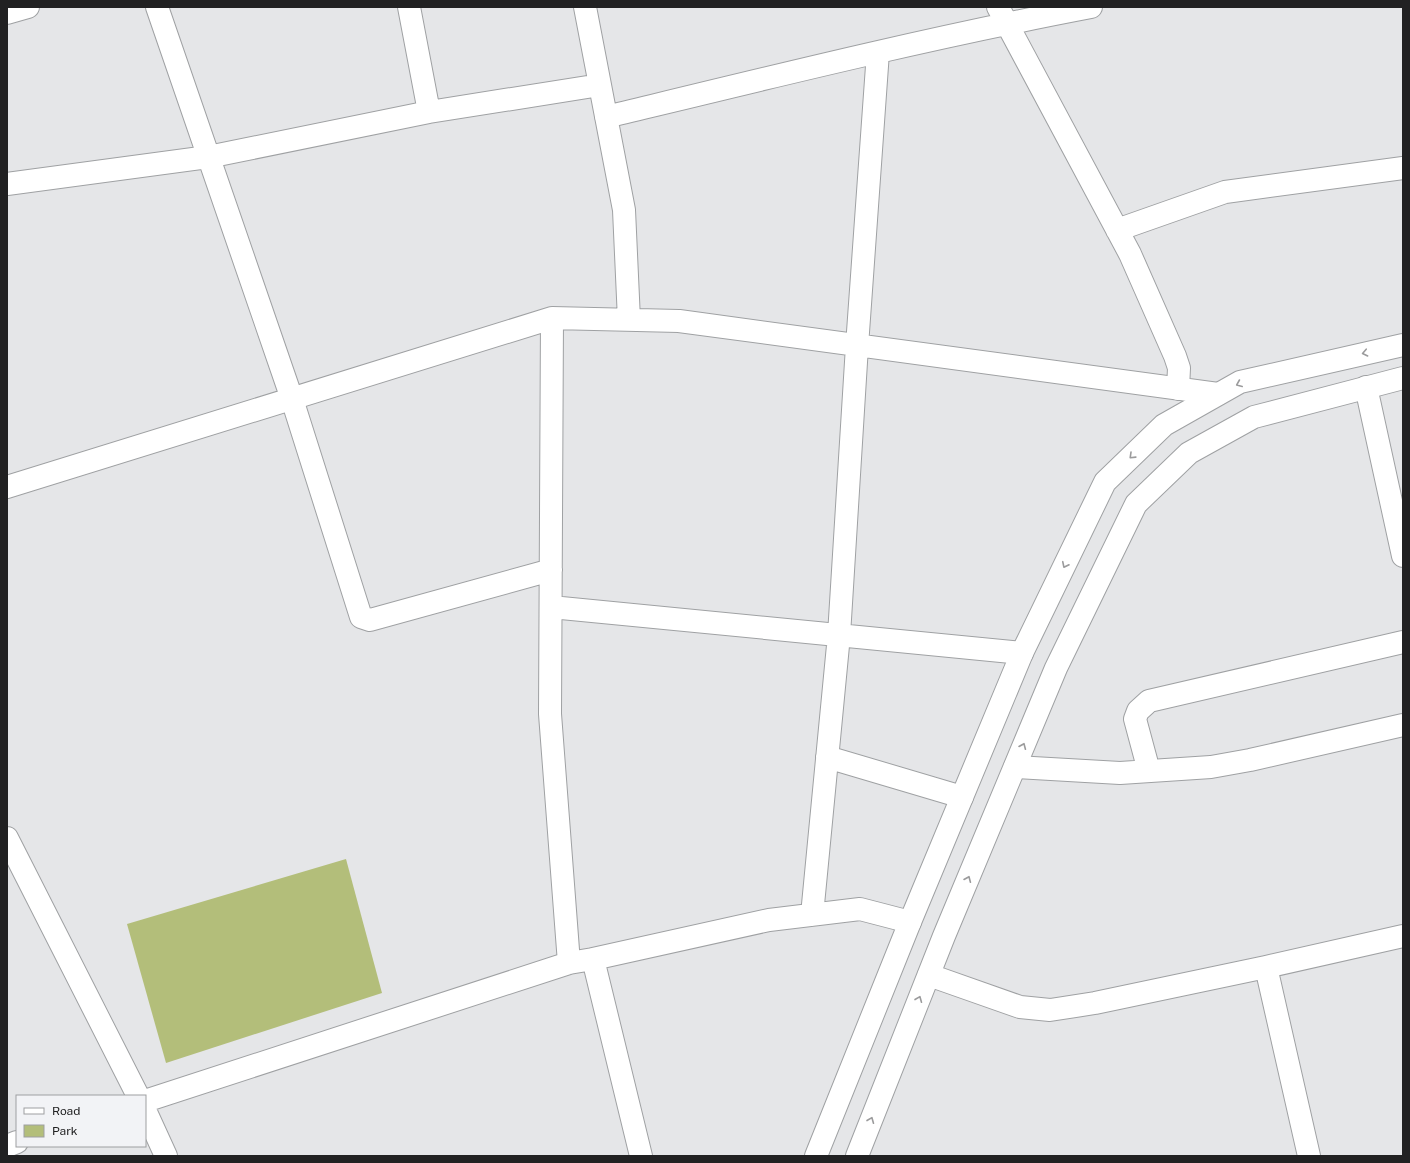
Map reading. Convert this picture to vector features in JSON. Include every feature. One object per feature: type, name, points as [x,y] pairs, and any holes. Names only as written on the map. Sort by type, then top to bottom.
[{"type":"street","points":[[7,13],[28,7]]},
{"type":"street","points":[[157,7],[292,399],[361,617],[370,620],[551,570]]},
{"type":"street","points":[[409,7],[429,112]]},
{"type":"street","points":[[586,7],[624,210],[629,320]]},
{"type":"street","points":[[606,117],[878,52],[1002,15],[1091,7]]},
{"type":"street","points":[[1002,15],[1130,254],[1175,356],[1179,368],[1178,389]]},
{"type":"street","points":[[812,915],[839,635],[857,346],[878,52]]},
{"type":"street","points":[[7,184],[208,156],[429,112],[600,85]]},
{"type":"street","points":[[1117,230],[1225,192],[1403,168]]},
{"type":"street","points":[[552,318],[550,714],[569,963]]},
{"type":"street","points":[[7,487],[552,318],[679,321],[1218,394]]},
{"type":"street","points":[[816,1156],[910,922],[1022,653],[1105,482],[1164,425],[1240,382],[1403,345]]},
{"type":"street","points":[[857,1156],[929,975],[1056,668],[1136,504],[1189,453],[1254,417],[1403,378]]},
{"type":"street","points":[[1366,387],[1400,526],[1403,556]]},
{"type":"street","points":[[551,607],[1022,653]]},
{"type":"street","points":[[1149,771],[1135,719],[1138,711],[1148,701],[1403,642]]},
{"type":"street","points":[[1014,767],[1120,773],[1211,767],[1250,760],[1403,725]]},
{"type":"street","points":[[828,757],[962,797]]},
{"type":"street","points":[[7,838],[137,1095]]},
{"type":"street","points":[[146,1101],[569,963],[769,920],[860,909],[910,922]]},
{"type":"street","points":[[929,975],[1020,1007],[1050,1010],[1095,1003],[1403,936]]},
{"type":"street","points":[[593,959],[641,1156]]},
{"type":"street","points":[[1266,967],[1309,1156]]},
{"type":"street","points":[[146,1112],[166,1156]]},
{"type":"green space","points":[[346,859],[382,993],[166,1063],[127,924]]}]
